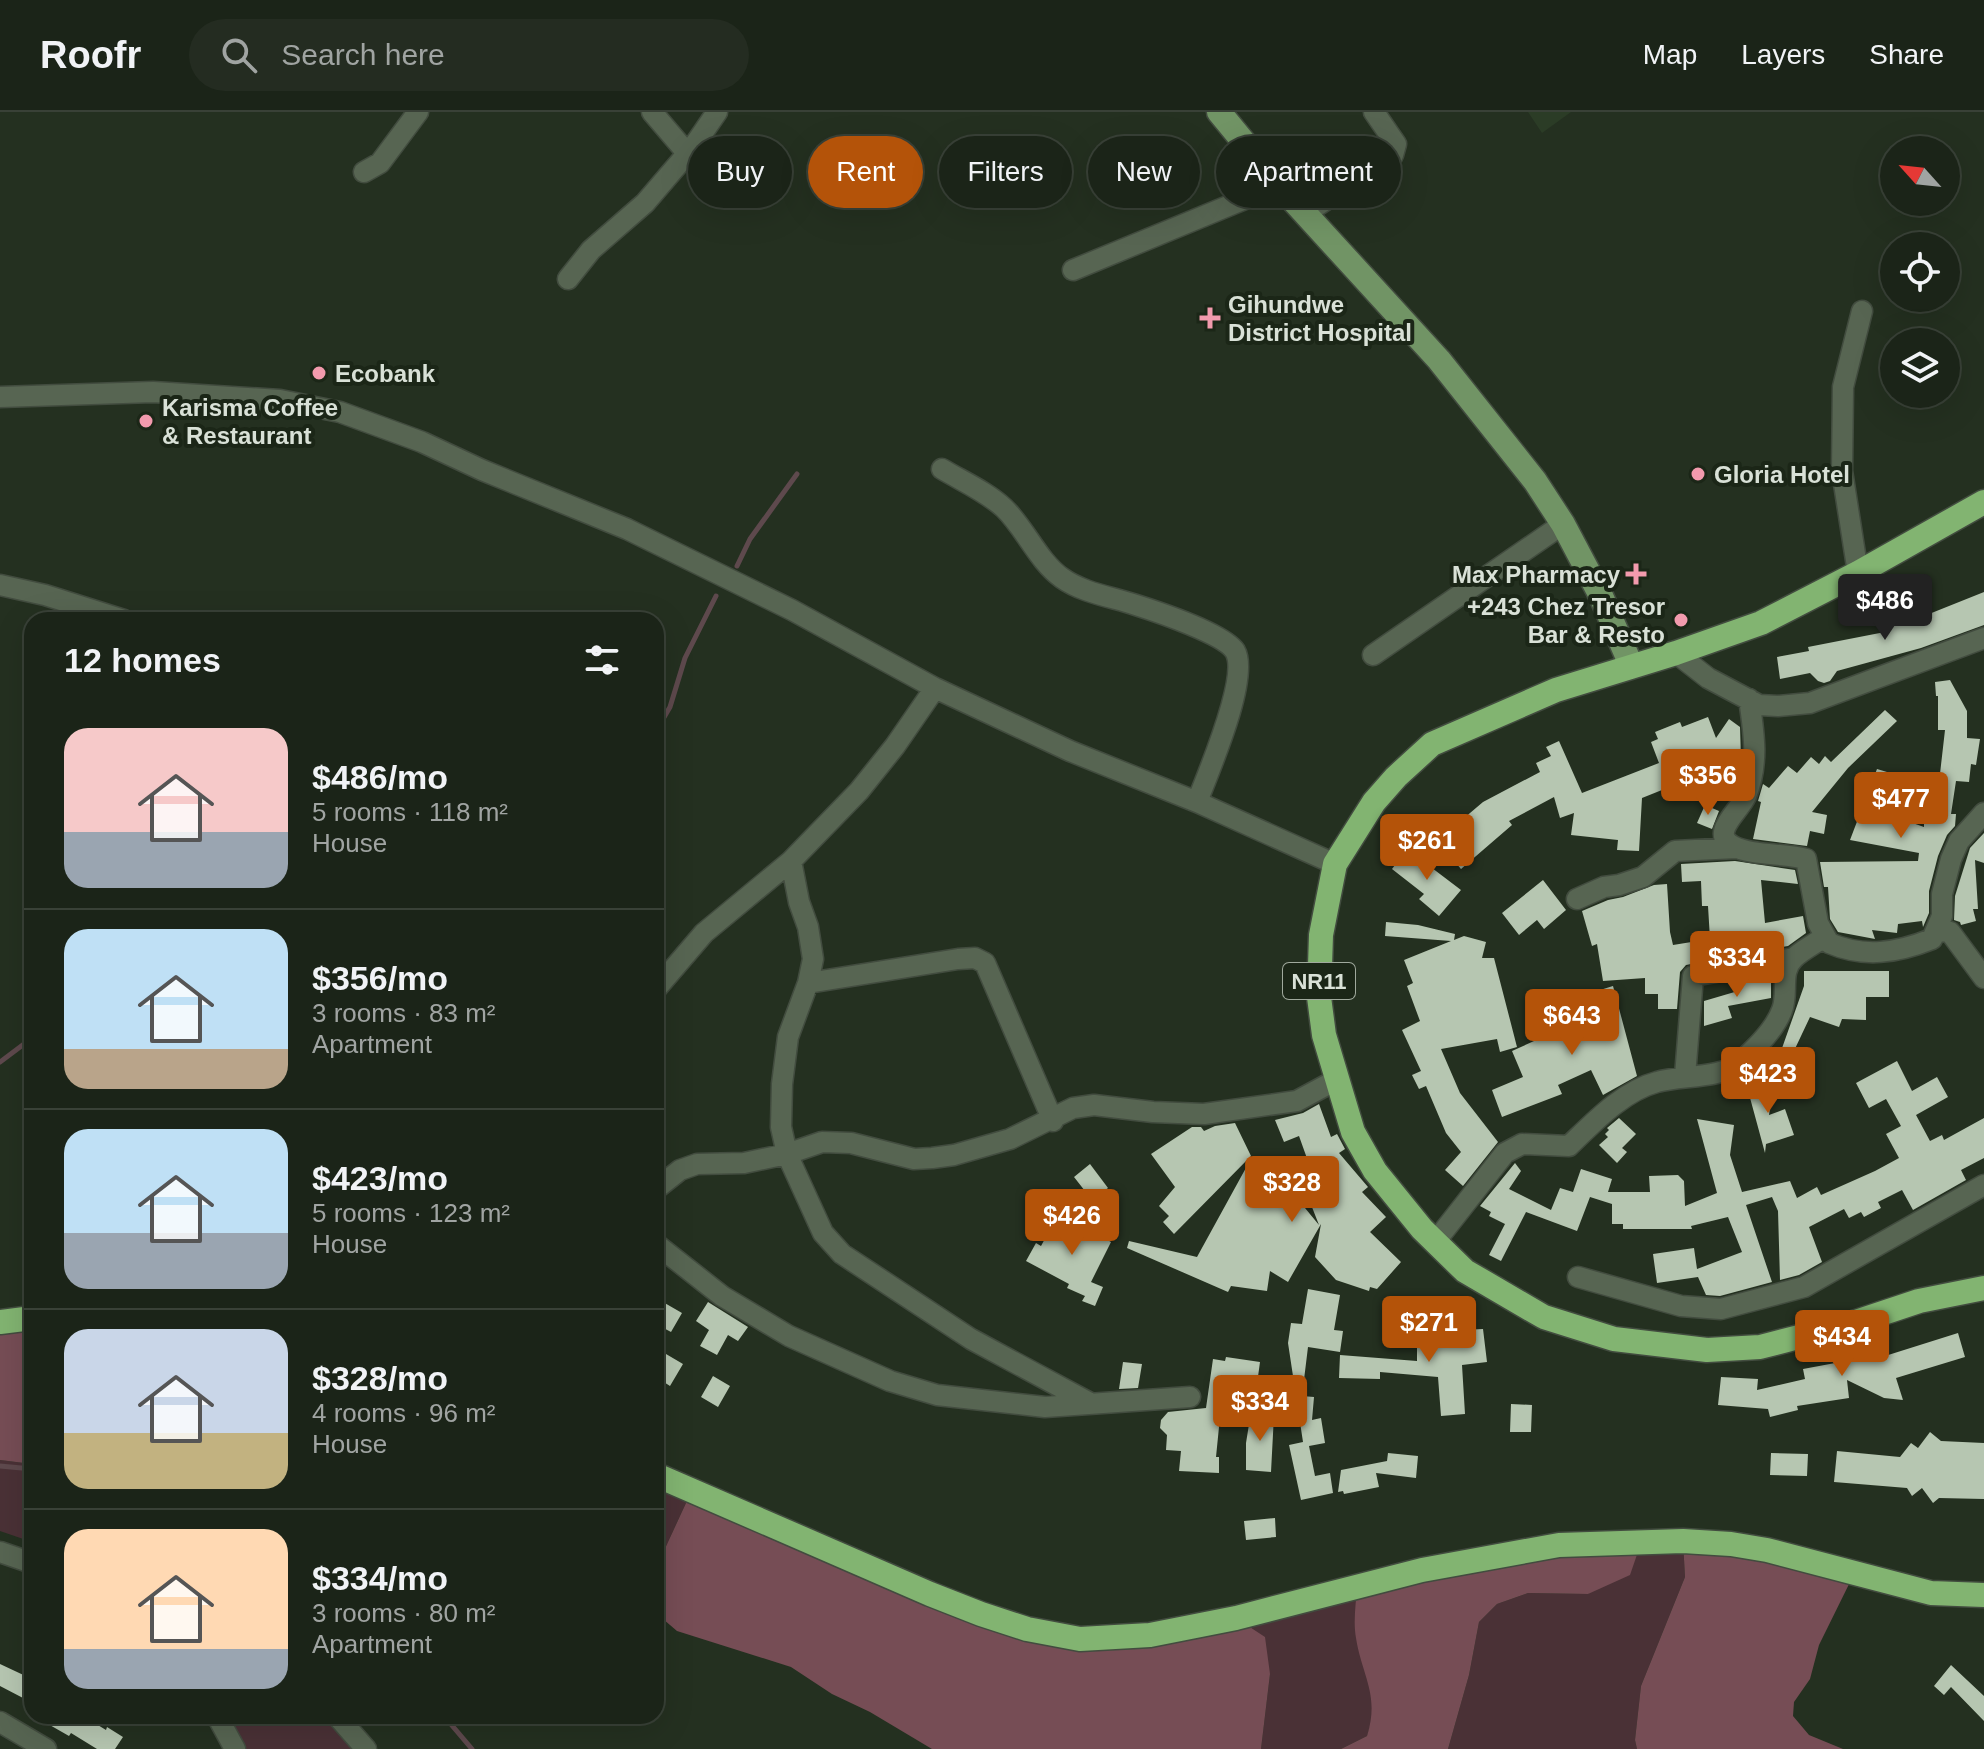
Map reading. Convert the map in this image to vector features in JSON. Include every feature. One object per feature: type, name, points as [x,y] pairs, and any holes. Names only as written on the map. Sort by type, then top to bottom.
[{"type":"highway","name":"NR11","points":[[1984,502],[1761,623],[1556,690],[1432,744],[1374,802],[1335,864],[1321,935],[1319,997],[1324,1035],[1336,1080],[1353,1132],[1375,1171],[1435,1242],[1465,1271],[1544,1317],[1614,1339],[1707,1350],[1760,1347],[1853,1323],[1919,1301],[1984,1288]]},
{"type":"highway","points":[[0,1322],[24,1319]]},
{"type":"highway","points":[[664,1478],[942,1599],[1027,1629],[1080,1639],[1150,1635],[1236,1618],[1422,1570],[1559,1545],[1683,1541],[1731,1544],[1767,1550],[1931,1593],[1984,1595]]},
{"type":"main road","points":[[1219,112],[1239,136]]},
{"type":"main road","points":[[1300,208],[1439,360],[1535,481],[1563,524],[1601,596],[1631,665]]},
{"type":"street","points":[[364,172],[380,163],[418,112]]},
{"type":"street","points":[[652,112],[687,153]]},
{"type":"street","points":[[568,279],[591,250],[645,203],[717,112]]},
{"type":"street","points":[[1305,214],[1393,155],[1396,144],[1374,112]]},
{"type":"street","points":[[1073,270],[1223,208]]},
{"type":"street","points":[[1858,573],[1842,471],[1843,387],[1862,311]]},
{"type":"street","points":[[0,397],[153,392],[280,400],[340,412],[422,442],[627,529],[792,610],[935,688],[1070,751],[1197,802],[1335,864]]},
{"type":"street","points":[[942,469],[1002,506],[1060,577],[1078,587],[1202,630],[1229,644],[1237,654],[1240,676],[1233,703],[1197,802]]},
{"type":"street","points":[[1373,655],[1563,524]]},
{"type":"street","points":[[0,585],[99,612]]},
{"type":"street","points":[[1676,653],[1708,678],[1759,705],[1769,706],[1810,703],[1984,638]]},
{"type":"street","points":[[664,980],[704,933],[791,861],[859,791],[935,688]]},
{"type":"street","points":[[1736,848],[1724,838],[1723,832],[1725,825],[1740,808],[1754,764],[1756,746],[1749,699]]},
{"type":"street","points":[[1577,899],[1604,887],[1643,877],[1675,851],[1736,848],[1789,854],[1806,859],[1810,871],[1809,883],[1824,937],[1838,947],[1869,954],[1914,946],[1932,939],[1937,930],[1951,859],[1959,841],[1984,813]]},
{"type":"street","points":[[791,861],[813,959],[808,983],[788,1037],[781,1127],[787,1154],[823,1233],[842,1254],[982,1345],[1090,1403]]},
{"type":"street","points":[[1937,930],[1950,932],[1984,978]]},
{"type":"street","points":[[1435,1242],[1505,1153],[1522,1144],[1569,1146],[1612,1107],[1655,1082],[1724,1072],[1737,1065],[1764,1037],[1782,1010],[1786,970],[1794,958],[1824,937]]},
{"type":"street","points":[[808,983],[958,959],[975,958],[985,963],[1053,1121]]},
{"type":"street","points":[[1685,1076],[1693,976],[1794,958]]},
{"type":"street","points":[[664,1183],[680,1170],[697,1164],[744,1163],[787,1154],[822,1142],[851,1143],[914,1159],[954,1155],[1010,1139],[1053,1121],[1073,1108],[1094,1105],[1204,1114],[1297,1101],[1336,1080]]},
{"type":"street","points":[[1578,1277],[1681,1306],[1721,1309],[1804,1287],[1984,1185]]},
{"type":"street","points":[[664,1250],[722,1296],[789,1336],[890,1381],[937,1395],[1045,1407],[1190,1397]]},
{"type":"street","points":[[0,1552],[24,1560]]},
{"type":"street","points":[[0,1722],[46,1749]]},
{"type":"street","points":[[221,1724],[235,1749]]},
{"type":"street","points":[[344,1724],[366,1749]]},
{"type":"shaded area","points":[[1528,112],[1571,112],[1542,133]]},
{"type":"shaded area","points":[[24,1319],[24,1463],[0,1460],[0,1322]]},
{"type":"shaded area","points":[[0,1460],[24,1463],[24,1539],[0,1531]]},
{"type":"shaded area","points":[[664,1478],[692,1490],[664,1551]]},
{"type":"shaded area","points":[[692,1490],[765,1521],[1080,1639],[1236,1618],[1265,1637],[1270,1674],[1261,1749],[932,1749],[870,1712],[832,1694],[791,1667],[677,1631],[664,1620],[664,1551]]},
{"type":"shaded area","points":[[1683,1541],[1685,1577],[1641,1686],[1635,1740],[1637,1749],[1448,1749],[1469,1675],[1479,1622],[1497,1604],[1528,1593],[1588,1594],[1641,1543]]},
{"type":"shaded area","points":[[1683,1541],[1854,1574],[1819,1645],[1810,1679],[1794,1702],[1793,1716],[1809,1735],[1843,1749],[1637,1749],[1635,1740],[1641,1686],[1685,1577]]},
{"type":"shaded area","points":[[1641,1543],[1630,1575],[1588,1594],[1528,1593],[1497,1604],[1479,1622],[1469,1675],[1448,1749],[1341,1749],[1367,1736],[1371,1722],[1371,1697],[1355,1632],[1357,1587]]},
{"type":"shaded area","points":[[1357,1587],[1374,1715],[1367,1736],[1341,1749],[1261,1749],[1270,1674],[1236,1618]]},
{"type":"shaded area","points":[[234,1724],[344,1724],[366,1749],[246,1749]]},
{"type":"building","points":[[1984,592],[1984,625],[1921,648],[1837,671],[1830,681],[1824,683],[1810,673],[1780,679],[1777,657],[1809,651],[1808,647],[1890,631],[1897,620],[1909,622]]},
{"type":"building","points":[[1950,680],[1967,711],[1967,738],[1980,739],[1976,765],[1971,764],[1969,782],[1956,781],[1951,814],[1956,814],[1955,826],[1947,835],[1938,856],[1929,891],[1929,913],[1923,927],[1922,921],[1898,924],[1897,933],[1872,930],[1875,939],[1838,932],[1830,919],[1828,887],[1824,887],[1820,862],[1918,861],[1919,853],[1850,840],[1877,769],[1897,775],[1884,813],[1924,827],[1927,824],[1931,799],[1937,800],[1945,730],[1938,730],[1935,682]]},
{"type":"building","points":[[1885,710],[1897,721],[1848,768],[1812,812],[1827,815],[1824,834],[1810,831],[1807,846],[1753,839],[1763,784],[1769,788],[1788,766],[1797,773],[1811,757],[1819,764],[1825,756],[1831,762]]},
{"type":"building","points":[[1708,717],[1716,738],[1729,719],[1740,727],[1741,759],[1736,785],[1720,775],[1713,790],[1663,765],[1672,786],[1642,798],[1639,851],[1617,850],[1618,840],[1571,835],[1574,813],[1560,818],[1554,797],[1509,821],[1512,825],[1461,869],[1437,841],[1483,802],[1540,772],[1536,763],[1551,756],[1546,747],[1559,741],[1582,793],[1659,763],[1651,742],[1658,739],[1655,732],[1680,722],[1682,727]]},
{"type":"building","points":[[1705,805],[1719,811],[1712,829],[1697,823]]},
{"type":"building","points":[[1984,833],[1984,863],[1975,860],[1978,909],[1973,909],[1976,921],[1961,925],[1954,920],[1955,896],[1970,848]]},
{"type":"building","points":[[1407,849],[1461,890],[1439,916],[1419,899],[1424,894],[1392,869]]},
{"type":"building","points":[[1735,861],[1795,870],[1798,884],[1761,880],[1765,923],[1803,916],[1806,933],[1788,946],[1686,965],[1680,972],[1677,1009],[1658,1009],[1658,994],[1645,994],[1645,978],[1603,981],[1597,944],[1592,946],[1582,911],[1654,885],[1667,884],[1673,945],[1710,939],[1708,906],[1702,906],[1701,881],[1682,882],[1681,864]]},
{"type":"building","points":[[1543,880],[1566,910],[1544,929],[1537,920],[1519,935],[1502,913]]},
{"type":"building","points":[[1386,922],[1418,925],[1455,934],[1454,940],[1464,936],[1486,942],[1482,958],[1494,958],[1517,1047],[1500,1052],[1497,1039],[1441,1049],[1460,1093],[1498,1142],[1463,1186],[1445,1170],[1461,1152],[1446,1133],[1426,1086],[1419,1089],[1412,1075],[1421,1071],[1402,1030],[1420,1021],[1407,986],[1413,983],[1404,960],[1451,941],[1385,936]]},
{"type":"building","points":[[1804,971],[1889,971],[1889,997],[1866,997],[1866,1020],[1842,1019],[1839,1027],[1810,1017],[1784,1072],[1775,1068],[1804,986]]},
{"type":"building","points":[[1771,975],[1771,998],[1728,1006],[1732,1018],[1704,1026],[1704,1001],[1738,991],[1736,982]]},
{"type":"building","points":[[1613,986],[1637,1076],[1603,1095],[1591,1070],[1558,1085],[1562,1094],[1502,1117],[1492,1090],[1523,1077],[1512,1051],[1543,1037],[1542,1034],[1590,1017],[1584,995]]},
{"type":"building","points":[[1897,1061],[1912,1091],[1937,1077],[1948,1097],[1916,1115],[1930,1141],[1942,1135],[1944,1140],[1984,1118],[1984,1158],[1961,1170],[1966,1180],[1913,1210],[1902,1190],[1878,1202],[1881,1208],[1864,1217],[1861,1212],[1849,1218],[1844,1209],[1809,1227],[1822,1262],[1799,1275],[1780,1280],[1778,1211],[1772,1197],[1746,1205],[1772,1282],[1720,1296],[1706,1295],[1698,1277],[1657,1283],[1653,1254],[1694,1248],[1697,1269],[1742,1252],[1728,1217],[1691,1226],[1692,1229],[1623,1229],[1623,1224],[1612,1224],[1612,1204],[1590,1197],[1577,1231],[1526,1212],[1501,1261],[1489,1255],[1505,1224],[1489,1216],[1491,1212],[1480,1206],[1515,1163],[1521,1171],[1509,1189],[1551,1210],[1560,1188],[1573,1192],[1581,1169],[1612,1179],[1608,1192],[1650,1192],[1649,1176],[1678,1175],[1684,1181],[1685,1206],[1717,1193],[1697,1119],[1734,1125],[1730,1155],[1742,1192],[1790,1181],[1797,1198],[1817,1187],[1821,1195],[1875,1171],[1899,1158],[1886,1134],[1901,1126],[1886,1099],[1869,1108],[1856,1083]]},
{"type":"building","points":[[1746,1083],[1773,1086],[1769,1115],[1785,1109],[1794,1135],[1766,1144],[1765,1153]]},
{"type":"building","points":[[1319,1104],[1331,1137],[1337,1134],[1345,1149],[1339,1153],[1368,1187],[1362,1192],[1386,1217],[1370,1232],[1401,1262],[1377,1289],[1370,1287],[1369,1291],[1336,1280],[1315,1257],[1321,1224],[1288,1282],[1270,1271],[1267,1291],[1231,1286],[1228,1292],[1127,1248],[1129,1241],[1197,1257],[1247,1166],[1272,1188],[1270,1190],[1297,1211],[1300,1206],[1305,1208],[1319,1225],[1310,1202],[1319,1191],[1302,1170],[1309,1164],[1299,1136],[1284,1142],[1275,1120],[1303,1113]]},
{"type":"building","points":[[1619,1118],[1636,1134],[1622,1148],[1627,1152],[1617,1163],[1599,1145],[1608,1137],[1605,1134],[1609,1130],[1607,1128]]},
{"type":"building","points":[[1235,1123],[1251,1156],[1174,1234],[1163,1222],[1169,1216],[1159,1206],[1175,1187],[1151,1154],[1192,1127],[1201,1127],[1204,1131]]},
{"type":"building","points":[[1090,1164],[1108,1188],[1092,1200],[1074,1177]]},
{"type":"building","points":[[1059,1213],[1111,1242],[1091,1282],[1103,1287],[1095,1306],[1082,1301],[1085,1296],[1067,1288],[1069,1284],[1026,1261],[1036,1243],[1041,1246]]},
{"type":"building","points":[[1308,1289],[1340,1295],[1334,1330],[1343,1331],[1340,1352],[1308,1347],[1302,1396],[1314,1397],[1312,1420],[1321,1418],[1325,1443],[1309,1446],[1315,1476],[1330,1473],[1333,1493],[1301,1500],[1289,1445],[1303,1442],[1288,1343],[1291,1323],[1302,1324]]},
{"type":"building","points":[[708,1302],[748,1327],[738,1341],[728,1335],[717,1355],[700,1346],[709,1330],[696,1321]]},
{"type":"building","points":[[664,1303],[682,1313],[671,1332],[664,1328]]},
{"type":"building","points":[[1483,1329],[1487,1362],[1462,1365],[1465,1414],[1441,1416],[1438,1377],[1380,1372],[1380,1379],[1339,1378],[1340,1355],[1417,1361],[1417,1332]]},
{"type":"building","points":[[1958,1333],[1965,1357],[1896,1378],[1903,1400],[1884,1398],[1847,1380],[1849,1398],[1797,1406],[1798,1410],[1770,1417],[1768,1409],[1718,1405],[1721,1377],[1758,1379],[1757,1390],[1805,1379],[1803,1369],[1862,1358],[1880,1337],[1885,1356]]},
{"type":"building","points":[[666,1354],[683,1364],[670,1386],[664,1382]]},
{"type":"building","points":[[1226,1357],[1260,1362],[1257,1384],[1234,1380],[1231,1398],[1222,1397],[1216,1457],[1219,1457],[1219,1473],[1179,1471],[1181,1451],[1166,1450],[1167,1435],[1160,1428],[1161,1420],[1168,1412],[1206,1408],[1213,1359],[1225,1361]]},
{"type":"building","points":[[1123,1362],[1142,1364],[1138,1388],[1119,1389]]},
{"type":"building","points":[[713,1376],[730,1386],[718,1407],[701,1397]]},
{"type":"building","points":[[1511,1404],[1532,1405],[1531,1432],[1510,1432]]},
{"type":"building","points":[[1251,1412],[1274,1415],[1271,1472],[1246,1470]]},
{"type":"building","points":[[1930,1432],[1941,1441],[1984,1443],[1984,1499],[1939,1498],[1933,1503],[1922,1488],[1912,1496],[1907,1488],[1834,1482],[1837,1451],[1900,1457],[1911,1443],[1918,1448]]},
{"type":"building","points":[[1388,1453],[1418,1456],[1416,1478],[1376,1473],[1379,1487],[1344,1494],[1343,1491],[1338,1492],[1341,1470],[1387,1461]]},
{"type":"building","points":[[1771,1453],[1808,1454],[1807,1476],[1770,1475]]},
{"type":"building","points":[[1275,1518],[1276,1537],[1246,1540],[1244,1521]]},
{"type":"building","points":[[0,1664],[24,1675],[23,1698],[0,1686]]},
{"type":"building","points":[[1951,1665],[1984,1696],[1984,1721],[1951,1687],[1944,1695],[1934,1686]]},
{"type":"building","points":[[48,1724],[96,1724],[123,1737],[115,1749],[97,1749],[71,1733],[69,1736]]},
{"type":"waterway","points":[[737,566],[750,539],[797,474]]},
{"type":"waterway","points":[[664,717],[685,658],[716,596]]},
{"type":"waterway","points":[[0,1062],[24,1044]]},
{"type":"waterway","points":[[0,1466],[24,1468]]},
{"type":"waterway","points":[[451,1724],[472,1749]]},
{"type":"place","name":"Gihundwe District Hospital","points":[[1210,318]]},
{"type":"place","name":"Ecobank","points":[[319,373]]},
{"type":"place","name":"Karisma Coffee & Restaurant","points":[[146,421]]},
{"type":"place","name":"Gloria Hotel","points":[[1698,474]]},
{"type":"place","name":"Max Pharmacy","points":[[1636,574]]},
{"type":"place","name":"+243 Chez Tresor Bar & Resto","points":[[1681,620]]}]
